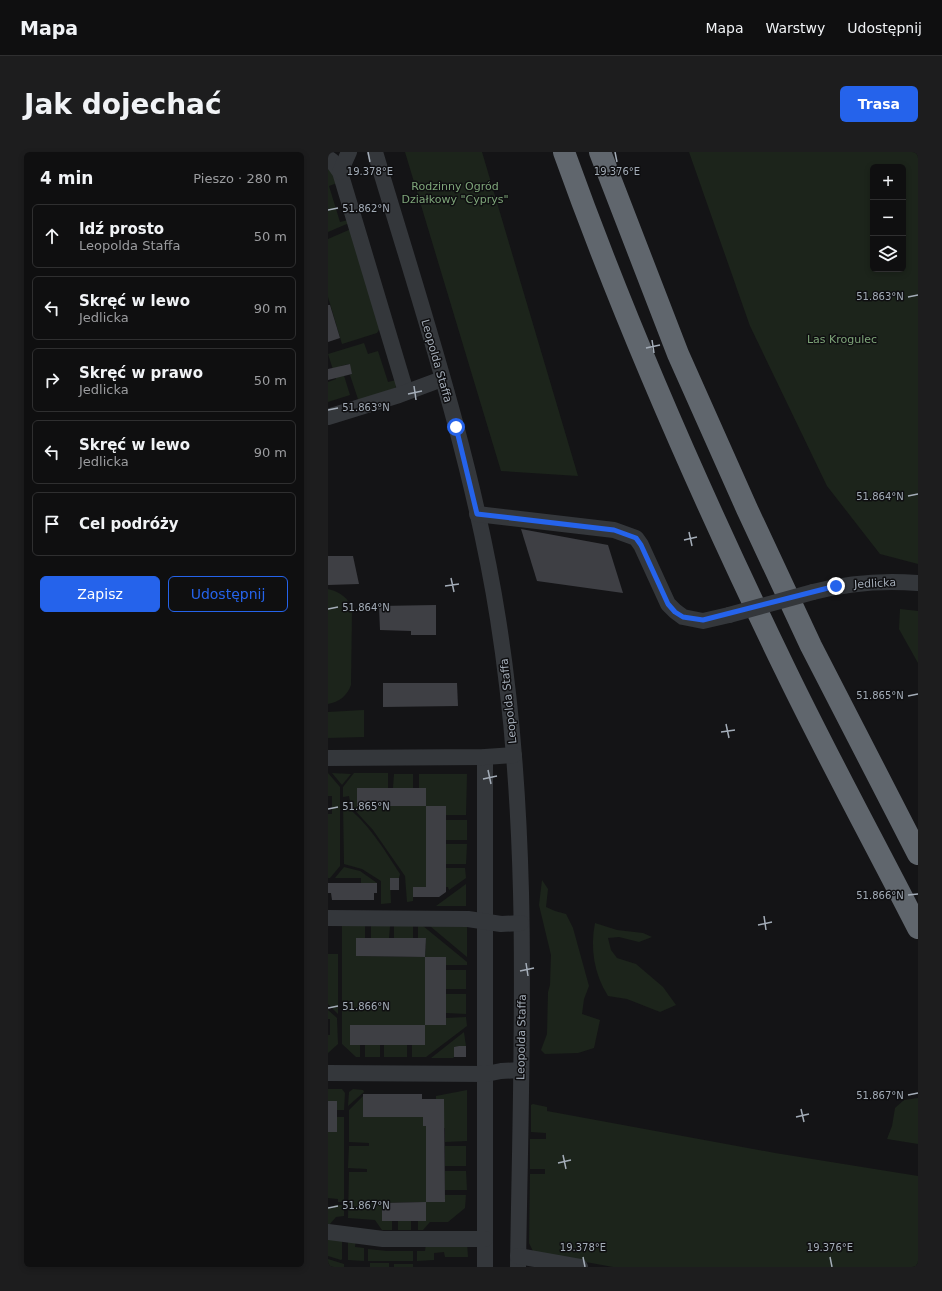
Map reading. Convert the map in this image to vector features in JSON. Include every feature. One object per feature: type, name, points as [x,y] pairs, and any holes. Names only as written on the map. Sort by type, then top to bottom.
[{"type":"highway","points":[[564,152],[614,286],[696,480],[785,669],[918,928]]},
{"type":"highway","points":[[600,152],[678,354],[747,509],[811,646],[918,854]]},
{"type":"street","points":[[340,172],[349,152]]},
{"type":"street","name":"Leopolda Staffa","points":[[375,152],[456,427],[493,586],[508,694],[519,823],[521,923],[521,1070],[518,1262]]},
{"type":"street","points":[[328,158],[340,172],[406,392]]},
{"type":"street","points":[[328,417],[442,379]]},
{"type":"street","name":"Jedlicka","points":[[477,514],[614,530],[636,538],[641,545],[668,604],[675,612],[683,617],[703,620],[729,615],[836,586],[872,581],[918,583]]},
{"type":"street","points":[[328,758],[514,756]]},
{"type":"street","points":[[485,757],[485,1267]]},
{"type":"street","points":[[328,918],[468,919],[485,920],[501,924],[521,923]]},
{"type":"street","points":[[328,1073],[486,1074],[501,1071],[521,1070]]},
{"type":"street","points":[[328,1232],[383,1239],[485,1239]]},
{"type":"street","points":[[518,1262],[580,1267]]},
{"type":"green space","name":"Rodzinny Ogród Działkowy \"Cyprys\"","points":[[405,152],[482,152],[578,476],[501,471]]},
{"type":"green space","name":"Las Krogulec","points":[[689,152],[918,152],[918,564],[880,554],[827,486],[750,326]]},
{"type":"green space","points":[[328,163],[337,183],[329,186],[340,222],[348,220],[349,223],[328,232]]},
{"type":"green space","points":[[351,229],[380,328],[377,333],[342,344],[328,297],[328,239]]},
{"type":"green space","points":[[364,343],[368,354],[378,351],[388,382],[396,380],[397,384],[395,388],[359,402],[350,375],[352,374],[349,364],[341,366],[350,395],[328,402],[328,382],[336,379],[328,354]]},
{"type":"green space","points":[[328,589],[343,596],[349,602],[352,610],[351,685],[342,698],[336,702],[328,704]]},
{"type":"green space","points":[[900,609],[918,611],[918,663],[899,629]]},
{"type":"green space","points":[[364,710],[364,737],[328,738],[328,712]]},
{"type":"green space","points":[[328,773],[340,787],[340,866],[330,878],[328,878],[328,814],[332,814],[332,796],[328,796]]},
{"type":"green space","points":[[332,773],[351,774],[342,785]]},
{"type":"green space","points":[[354,773],[388,773],[388,788],[357,788],[357,806],[426,806],[426,788],[419,788],[419,774],[467,774],[466,815],[446,815],[446,806],[426,807],[426,877],[446,877],[446,868],[465,868],[466,878],[449,890],[448,887],[413,887],[413,901],[407,902],[405,876],[373,830],[351,806],[349,796],[343,797],[343,787]]},
{"type":"green space","points":[[394,774],[413,774],[413,788],[393,788]]},
{"type":"green space","points":[[343,804],[367,827],[400,874],[399,878],[390,878],[391,903],[381,904],[381,881],[362,869],[344,864]]},
{"type":"green space","points":[[446,820],[467,820],[467,840],[446,840]]},
{"type":"green space","points":[[446,844],[467,844],[466,864],[446,864]]},
{"type":"green space","points":[[344,867],[360,871],[377,883],[361,883],[361,878],[335,878]]},
{"type":"green space","points":[[542,880],[548,889],[546,907],[566,914],[573,928],[589,986],[584,999],[582,1014],[600,1020],[594,1048],[578,1053],[545,1054],[541,1050],[547,1034],[551,955],[539,905]]},
{"type":"green space","points":[[466,884],[466,906],[436,906]]},
{"type":"green space","points":[[595,923],[617,930],[643,933],[652,937],[639,942],[619,937],[608,938],[611,950],[617,958],[636,964],[663,987],[676,1005],[660,1012],[627,999],[608,996],[599,979],[594,961],[593,942]]},
{"type":"green space","points":[[342,925],[365,926],[365,938],[356,938],[357,956],[425,957],[426,938],[418,938],[418,926],[423,926],[467,962],[467,965],[446,965],[446,957],[426,957],[425,1025],[351,1025],[360,1045],[360,1057],[356,1057],[342,1044]]},
{"type":"green space","points":[[371,926],[390,926],[389,938],[371,938]]},
{"type":"green space","points":[[394,926],[413,926],[413,938],[394,938]]},
{"type":"green space","points":[[430,926],[467,926],[467,957]]},
{"type":"green space","points":[[328,954],[338,954],[338,1014],[328,1004]]},
{"type":"green space","points":[[446,970],[466,970],[466,989],[446,989]]},
{"type":"green space","points":[[446,994],[466,994],[466,1014],[446,1013]]},
{"type":"green space","points":[[328,1010],[337,1018],[338,1044],[328,1053],[330,1019],[328,1019]]},
{"type":"green space","points":[[466,1017],[467,1026],[426,1057],[412,1057],[412,1045],[425,1045],[425,1025],[445,1025],[446,1018]]},
{"type":"green space","points":[[464,1032],[466,1046],[454,1047],[453,1058],[431,1058]]},
{"type":"green space","points":[[365,1045],[380,1045],[380,1057],[365,1057]]},
{"type":"green space","points":[[384,1045],[407,1045],[407,1057],[384,1057]]},
{"type":"green space","points":[[328,1089],[342,1089],[345,1093],[344,1110],[337,1110],[337,1101],[328,1101]]},
{"type":"green space","points":[[353,1089],[363,1090],[364,1092],[348,1106],[349,1092]]},
{"type":"green space","points":[[467,1090],[467,1141],[445,1142],[445,1128],[426,1129],[426,1202],[445,1202],[445,1195],[466,1195],[465,1208],[448,1222],[430,1222],[423,1230],[418,1230],[418,1221],[426,1221],[425,1202],[382,1203],[382,1221],[392,1221],[392,1230],[382,1230],[375,1220],[348,1218],[349,1172],[367,1172],[367,1169],[348,1168],[349,1146],[369,1146],[369,1143],[349,1142],[349,1110],[363,1096],[423,1117],[423,1126],[444,1126],[444,1099],[436,1099],[436,1096]]},
{"type":"green space","points":[[918,1098],[918,1144],[887,1139],[892,1126],[895,1108],[904,1100]]},
{"type":"green space","points":[[533,1104],[547,1107],[547,1111],[775,1153],[918,1176],[918,1267],[613,1267],[533,1251],[529,1243],[530,1174],[545,1174],[545,1169],[530,1169],[530,1139],[546,1139],[546,1133],[531,1132],[531,1105]]},
{"type":"green space","points":[[344,1117],[344,1202],[338,1202],[338,1199],[328,1198],[328,1119]]},
{"type":"green space","points":[[445,1146],[466,1146],[466,1166],[445,1166]]},
{"type":"green space","points":[[445,1171],[466,1171],[467,1190],[445,1190]]},
{"type":"green space","points":[[334,1205],[344,1205],[344,1216],[336,1217],[330,1224],[328,1224],[328,1208],[334,1208]]},
{"type":"green space","points":[[398,1221],[411,1221],[411,1230],[398,1230]]},
{"type":"green space","points":[[328,1236],[342,1237],[341,1260],[328,1256]]},
{"type":"green space","points":[[348,1238],[356,1239],[355,1247],[364,1248],[364,1261],[348,1260]]},
{"type":"green space","points":[[467,1242],[468,1257],[445,1257],[444,1252],[434,1253],[434,1260],[417,1261],[417,1251],[425,1251],[426,1243]]},
{"type":"green space","points":[[368,1249],[413,1251],[413,1261],[368,1261]]},
{"type":"green space","points":[[328,1259],[344,1264],[344,1267],[328,1267]]},
{"type":"green space","points":[[370,1263],[389,1263],[389,1267],[370,1267]]},
{"type":"green space","points":[[394,1264],[413,1264],[413,1267],[394,1267]]},
{"type":"building","points":[[328,305],[330,305],[340,338],[328,342]]},
{"type":"building","points":[[350,364],[352,374],[328,380],[328,369]]},
{"type":"building","points":[[521,529],[608,545],[623,593],[537,581]]},
{"type":"building","points":[[328,556],[353,556],[359,584],[328,585]]},
{"type":"building","points":[[436,605],[436,635],[411,635],[411,631],[380,630],[379,606]]},
{"type":"building","points":[[383,683],[457,683],[458,706],[383,707]]},
{"type":"building","points":[[357,788],[426,788],[426,806],[357,806]]},
{"type":"building","points":[[426,806],[446,806],[446,892],[439,897],[413,897],[413,887],[426,887]]},
{"type":"building","points":[[390,878],[399,878],[399,890],[390,890]]},
{"type":"building","points":[[328,883],[377,883],[377,893],[374,893],[374,900],[332,900],[331,893],[328,893]]},
{"type":"building","points":[[356,938],[426,938],[425,957],[356,956]]},
{"type":"building","points":[[425,957],[446,957],[446,1025],[425,1025]]},
{"type":"building","points":[[350,1025],[425,1025],[425,1045],[350,1045]]},
{"type":"building","points":[[466,1046],[466,1057],[454,1057],[454,1047]]},
{"type":"building","points":[[363,1094],[422,1094],[422,1099],[444,1099],[445,1202],[426,1202],[426,1126],[423,1126],[423,1117],[363,1117]]},
{"type":"building","points":[[328,1101],[337,1101],[337,1132],[328,1132]]},
{"type":"building","points":[[426,1202],[426,1221],[382,1221],[382,1203]]},
{"type":"route","points":[[456,427],[477,514],[614,530],[636,538],[652,567],[668,604],[675,612],[683,617],[703,620],[729,615],[836,586]]}]
